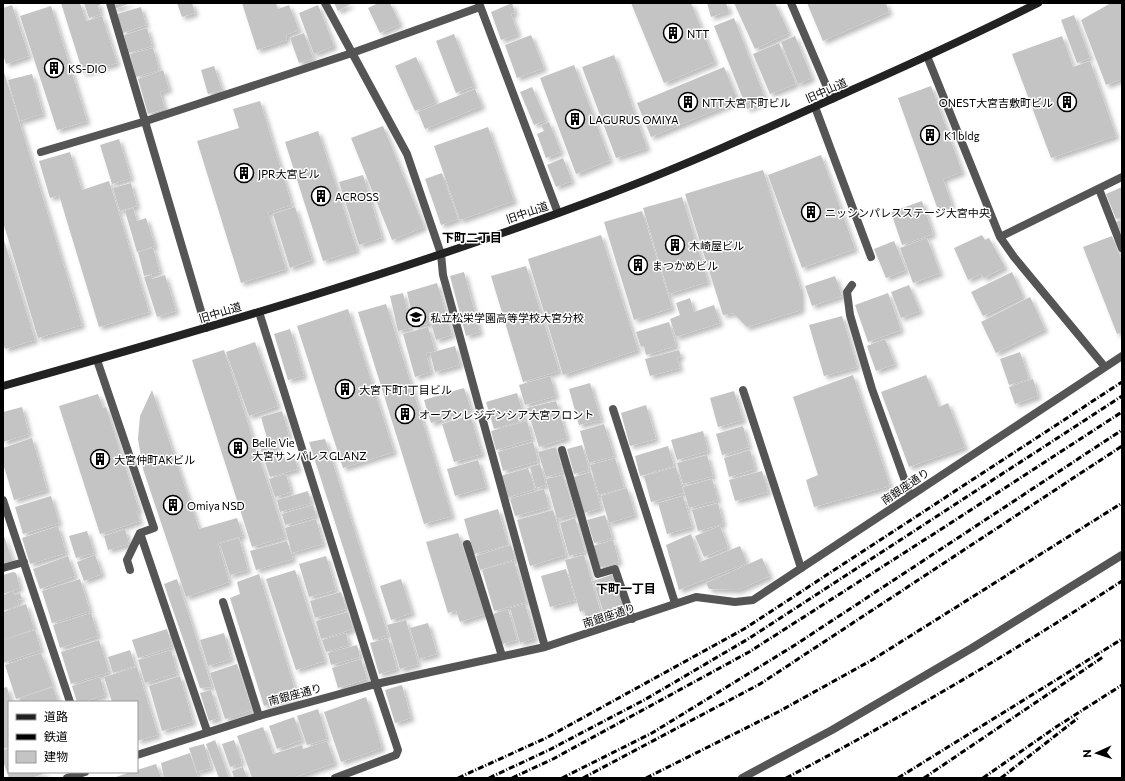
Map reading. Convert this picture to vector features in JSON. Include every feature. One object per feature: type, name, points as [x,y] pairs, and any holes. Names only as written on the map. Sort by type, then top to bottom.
[{"type":"main road","name":"旧中山道","points":[[3,386],[259,312],[441,254],[558,213],[664,172],[815,107],[1038,3]]},
{"type":"street","points":[[110,3],[206,328]]},
{"type":"street","points":[[325,3],[407,154],[441,254],[443,275],[545,647]]},
{"type":"street","points":[[791,3],[832,99]]},
{"type":"street","points":[[41,152],[146,121],[352,53],[479,5],[558,213]]},
{"type":"street","points":[[927,56],[1000,237],[1014,257],[1106,367]]},
{"type":"street","points":[[815,107],[871,257]]},
{"type":"street","points":[[1000,237],[1122,177]]},
{"type":"street","points":[[1099,189],[1122,248]]},
{"type":"street","points":[[852,285],[847,292],[850,315],[872,389],[910,496]]},
{"type":"street","points":[[259,312],[398,750],[396,755],[335,778]]},
{"type":"street","name":"南銀座通り","points":[[138,755],[207,731],[376,684],[545,647],[696,597],[735,602],[753,600],[1122,356]]},
{"type":"street","points":[[97,360],[154,528],[140,533],[127,560],[130,570]]},
{"type":"street","points":[[743,390],[801,568]]},
{"type":"street","points":[[613,409],[675,603]]},
{"type":"street","points":[[562,450],[598,574],[616,569],[632,619]]},
{"type":"street","points":[[3,500],[70,701]]},
{"type":"street","points":[[140,533],[207,731]]},
{"type":"street","points":[[467,544],[502,656]]},
{"type":"street","points":[[742,778],[832,730],[972,648],[1122,555]]},
{"type":"street","points":[[3,568],[24,562]]},
{"type":"street","points":[[224,602],[259,716]]},
{"type":"street","points":[[69,778],[82,773]]},
{"type":"building","points":[[61,3],[80,3],[86,21],[102,16],[117,63],[83,73]]},
{"type":"building","points":[[84,3],[100,3],[98,6],[101,14],[89,18]]},
{"type":"building","points":[[112,3],[131,3],[114,9]]},
{"type":"building","points":[[177,3],[192,3],[195,13],[182,17]]},
{"type":"building","points":[[242,3],[276,3],[278,9],[289,5],[299,30],[286,35],[287,40],[257,50]]},
{"type":"building","points":[[334,3],[352,3],[338,11]]},
{"type":"building","points":[[378,3],[390,3],[400,24],[380,33],[368,8]]},
{"type":"building","points":[[512,3],[515,13],[511,14],[518,34],[501,40],[491,12]]},
{"type":"building","name":"NTT","points":[[631,3],[691,3],[715,62],[664,83]]},
{"type":"building","points":[[707,3],[726,3],[729,11],[711,17]]},
{"type":"building","points":[[734,3],[775,3],[789,33],[755,49]]},
{"type":"building","points":[[807,3],[886,3],[889,12],[823,41]]},
{"type":"building","points":[[1111,3],[1122,3],[1122,79],[1106,85],[1081,20]]},
{"type":"building","points":[[12,5],[29,56],[6,64],[3,54],[3,8]]},
{"type":"building","points":[[318,5],[334,46],[314,54],[299,13]]},
{"type":"building","name":"KS-DIO","points":[[51,6],[87,121],[57,130],[20,16]]},
{"type":"building","points":[[141,7],[146,25],[123,33],[117,14]]},
{"type":"building","points":[[1074,15],[1090,58],[1077,63],[1061,20]]},
{"type":"building","points":[[734,18],[766,101],[747,109],[714,26]]},
{"type":"building","points":[[147,28],[152,46],[129,53],[124,35]]},
{"type":"building","points":[[304,33],[313,58],[299,63],[290,38]]},
{"type":"building","points":[[454,34],[474,86],[456,93],[436,41]]},
{"type":"building","points":[[531,35],[544,68],[517,78],[505,45]]},
{"type":"building","points":[[795,36],[812,78],[798,84],[781,42]]},
{"type":"building","name":"ONEST大宮吉敷町ビル","points":[[1062,36],[1073,67],[1090,61],[1116,136],[1051,158],[1012,54]]},
{"type":"building","points":[[779,43],[796,84],[770,94],[753,54]]},
{"type":"building","points":[[153,48],[159,70],[136,77],[130,54]]},
{"type":"building","points":[[614,55],[647,148],[616,158],[582,67]]},
{"type":"building","points":[[416,57],[436,102],[415,111],[395,66]]},
{"type":"building","name":"LAGURUS OMIYA","points":[[574,65],[610,160],[576,174],[540,78]]},
{"type":"building","points":[[214,66],[222,90],[208,94],[201,70]]},
{"type":"building","name":"NTT大宮下町ビル","points":[[724,67],[738,101],[651,137],[637,103]]},
{"type":"building","points":[[3,69],[82,325],[38,338],[3,222]]},
{"type":"building","points":[[163,70],[169,89],[160,92],[165,109],[148,114],[138,79]]},
{"type":"building","points":[[32,74],[43,114],[20,121],[8,80]]},
{"type":"building","name":"K1 bldg","points":[[931,86],[962,172],[943,179],[952,205],[938,210],[898,98]]},
{"type":"building","points":[[532,87],[546,120],[534,125],[520,92]]},
{"type":"building","points":[[475,89],[482,106],[425,129],[418,112]]},
{"type":"building","name":"JPR大宮ビル","points":[[260,101],[292,205],[268,212],[286,269],[241,283],[197,141],[239,128],[233,109]]},
{"type":"building","points":[[549,122],[561,152],[546,158],[537,134],[544,131],[541,125]]},
{"type":"building","points":[[383,126],[424,227],[392,240],[351,138]]},
{"type":"building","points":[[488,127],[514,201],[460,220],[434,146]]},
{"type":"building","name":"ACROSS","points":[[318,131],[357,250],[323,261],[285,142]]},
{"type":"building","points":[[119,139],[131,178],[112,184],[100,145]]},
{"type":"building","points":[[70,152],[82,190],[109,181],[149,312],[99,327],[59,195],[50,198],[39,161]]},
{"type":"building","name":"ニッシンパレスステージ大宮中央","points":[[821,155],[855,249],[802,268],[768,175]]},
{"type":"building","points":[[563,158],[572,181],[556,187],[547,165]]},
{"type":"building","points":[[763,170],[801,290],[801,310],[747,327],[733,313],[723,315],[685,194]]},
{"type":"building","points":[[442,173],[458,219],[441,225],[425,179]]},
{"type":"building","points":[[363,175],[382,238],[359,245],[339,182]]},
{"type":"building","points":[[131,183],[137,206],[120,211],[113,188]]},
{"type":"building","points":[[1122,187],[1122,217],[1116,219],[1106,194]]},
{"type":"building","name":"木崎屋ビル","points":[[682,197],[708,282],[669,294],[643,208]]},
{"type":"building","points":[[922,201],[933,234],[902,245],[891,212]]},
{"type":"building","points":[[295,207],[312,260],[290,268],[273,214]]},
{"type":"building","points":[[133,208],[137,221],[146,218],[155,246],[137,252],[125,211]]},
{"type":"building","name":"まつかめビル","points":[[642,211],[672,308],[634,320],[604,222]]},
{"type":"building","points":[[1122,220],[1122,236],[1116,222]]},
{"type":"building","points":[[601,235],[638,350],[563,375],[528,259]]},
{"type":"building","points":[[982,235],[985,240],[989,238],[1005,267],[984,278],[981,274],[968,280],[954,248]]},
{"type":"building","points":[[1112,236],[1122,261],[1122,332],[1117,334],[1083,247]]},
{"type":"building","points":[[3,237],[35,340],[5,349],[3,342]]},
{"type":"building","points":[[927,238],[940,273],[913,283],[900,248]]},
{"type":"building","points":[[894,241],[906,270],[886,278],[874,249]]},
{"type":"building","points":[[153,248],[160,272],[144,276],[138,252]]},
{"type":"building","points":[[526,266],[559,371],[523,382],[491,276]]},
{"type":"building","points":[[464,272],[480,332],[466,336],[450,276]]},
{"type":"building","points":[[1012,272],[1023,296],[983,316],[971,292]]},
{"type":"building","points":[[151,275],[152,279],[165,275],[176,311],[157,317],[144,277]]},
{"type":"building","points":[[835,276],[842,296],[812,306],[805,286]]},
{"type":"building","points":[[437,283],[452,335],[436,340],[431,323],[415,327],[407,292]]},
{"type":"building","points":[[909,285],[920,311],[901,318],[891,292]]},
{"type":"building","points":[[403,293],[411,328],[398,331],[390,296]]},
{"type":"building","points":[[888,293],[901,330],[868,342],[855,305]]},
{"type":"building","points":[[1030,297],[1045,329],[996,353],[981,322]]},
{"type":"building","points":[[690,298],[694,312],[714,305],[720,323],[676,337],[670,319],[680,315],[676,303]]},
{"type":"building","name":"オープンレジデンシア大宮フロント","points":[[386,304],[452,516],[424,524],[358,312]]},
{"type":"building","name":"大宮下町1丁目ビル","points":[[348,309],[394,452],[343,468],[297,326]]},
{"type":"building","points":[[842,316],[857,367],[824,376],[809,325]]},
{"type":"building","points":[[669,322],[676,346],[646,355],[644,346],[641,347],[636,332]]},
{"type":"building","points":[[428,327],[435,351],[426,353],[431,372],[415,377],[403,334]]},
{"type":"building","points":[[290,329],[304,376],[288,380],[274,334]]},
{"type":"building","points":[[885,339],[895,364],[876,371],[867,346]]},
{"type":"building","points":[[255,342],[278,406],[249,416],[226,352]]},
{"type":"building","points":[[455,346],[460,365],[435,372],[430,353]]},
{"type":"building","name":"Belle Vie 大宮サンパレスGLANZ","points":[[224,350],[285,537],[252,547],[192,360]]},
{"type":"building","points":[[679,350],[681,356],[677,358],[680,368],[650,376],[645,359]]},
{"type":"building","points":[[1020,352],[1029,379],[1009,385],[1000,359]]},
{"type":"building","points":[[853,375],[890,486],[814,507],[806,480],[818,475],[793,397]]},
{"type":"building","points":[[926,375],[939,407],[948,403],[965,447],[909,467],[881,392]]},
{"type":"building","points":[[550,376],[556,396],[525,405],[519,385]]},
{"type":"building","points":[[1033,379],[1038,396],[1015,404],[1009,387]]},
{"type":"building","points":[[590,383],[601,420],[579,425],[569,389]]},
{"type":"building","points":[[464,388],[471,410],[431,423],[424,400]]},
{"type":"building","name":"Omiya NSD","points":[[152,390],[199,529],[237,518],[243,536],[218,543],[229,582],[186,597],[143,469],[138,439],[140,416]]},
{"type":"building","points":[[734,391],[743,420],[718,427],[710,398]]},
{"type":"building","points":[[517,393],[525,420],[494,429],[486,402]]},
{"type":"building","name":"大宮仲町AKビル","points":[[98,394],[103,408],[106,407],[139,510],[136,511],[140,521],[100,534],[59,406]]},
{"type":"building","points":[[556,401],[567,438],[539,447],[527,408]]},
{"type":"building","points":[[646,405],[656,439],[630,446],[621,413]]},
{"type":"building","points":[[22,407],[29,434],[3,442],[3,412]]},
{"type":"building","points":[[282,411],[289,436],[268,442],[261,417]]},
{"type":"building","points":[[470,415],[482,454],[454,462],[442,424]]},
{"type":"building","points":[[527,421],[532,439],[496,450],[491,431]]},
{"type":"building","points":[[604,424],[614,456],[589,463],[580,431]]},
{"type":"building","points":[[743,426],[749,447],[722,455],[716,434]]},
{"type":"building","points":[[703,431],[708,451],[677,460],[671,440]]},
{"type":"building","points":[[32,438],[47,490],[14,500],[3,463],[3,448]]},
{"type":"building","points":[[325,439],[388,635],[373,640],[309,442]]},
{"type":"building","points":[[276,442],[281,459],[294,456],[298,469],[270,477],[260,447]]},
{"type":"building","points":[[533,442],[538,461],[503,471],[498,452]]},
{"type":"building","points":[[582,445],[589,470],[574,474],[567,449]]},
{"type":"building","points":[[668,446],[674,466],[640,476],[635,456]]},
{"type":"building","points":[[556,447],[563,472],[546,477],[538,452]]},
{"type":"building","points":[[750,450],[755,469],[729,477],[724,458]]},
{"type":"building","points":[[707,455],[713,476],[683,484],[677,463]]},
{"type":"building","points":[[615,458],[624,488],[599,495],[590,465]]},
{"type":"building","points":[[478,460],[486,487],[455,496],[447,469]]},
{"type":"building","points":[[540,464],[546,485],[536,488],[530,467]]},
{"type":"building","points":[[676,467],[684,493],[651,502],[644,476]]},
{"type":"building","points":[[528,468],[535,489],[506,498],[500,476]]},
{"type":"building","points":[[762,471],[768,492],[735,501],[729,480]]},
{"type":"building","points":[[591,472],[601,508],[584,513],[574,477]]},
{"type":"building","points":[[286,474],[291,492],[275,497],[269,479]]},
{"type":"building","points":[[563,475],[575,514],[557,519],[546,479]]},
{"type":"building","points":[[712,479],[718,500],[689,508],[683,487]]},
{"type":"building","points":[[627,488],[635,515],[609,523],[601,496]]},
{"type":"building","points":[[544,489],[549,507],[515,516],[510,499]]},
{"type":"building","points":[[308,491],[311,503],[280,512],[277,500]]},
{"type":"building","points":[[51,496],[59,523],[23,534],[15,507]]},
{"type":"building","points":[[683,496],[692,527],[667,534],[658,503]]},
{"type":"building","points":[[718,503],[723,524],[698,531],[692,510]]},
{"type":"building","points":[[313,505],[316,516],[285,525],[282,514]]},
{"type":"building","points":[[498,509],[508,545],[474,554],[464,519]]},
{"type":"building","points":[[553,510],[566,555],[530,566],[517,520]]},
{"type":"building","points":[[605,515],[612,538],[594,543],[587,520]]},
{"type":"building","points":[[575,518],[585,552],[569,556],[560,523]]},
{"type":"building","points":[[316,519],[323,544],[292,553],[285,528]]},
{"type":"building","points":[[58,526],[66,553],[30,564],[22,538]]},
{"type":"building","points":[[720,526],[728,547],[704,557],[695,536]]},
{"type":"building","points":[[125,529],[129,544],[108,550],[104,536]]},
{"type":"building","points":[[87,531],[94,553],[76,558],[69,536]]},
{"type":"building","points":[[3,533],[13,562],[3,565]]},
{"type":"building","points":[[458,533],[485,614],[460,622],[456,610],[448,613],[426,542]]},
{"type":"building","points":[[691,534],[700,562],[740,546],[747,563],[679,590],[666,545]]},
{"type":"building","points":[[239,538],[248,570],[230,575],[220,544]]},
{"type":"building","points":[[613,540],[619,562],[599,568],[593,546]]},
{"type":"building","points":[[287,541],[293,559],[256,570],[250,551]]},
{"type":"building","points":[[511,545],[515,559],[480,570],[476,556]]},
{"type":"building","points":[[95,555],[102,574],[84,581],[77,562]]},
{"type":"building","points":[[584,555],[602,617],[587,622],[584,610],[580,612],[565,560]]},
{"type":"building","points":[[68,556],[75,576],[40,589],[33,569]]},
{"type":"building","points":[[326,556],[336,590],[309,597],[299,564]]},
{"type":"building","points":[[762,558],[770,576],[738,590],[709,589],[706,583]]},
{"type":"building","points":[[514,561],[526,602],[494,611],[482,570]]},
{"type":"building","points":[[566,569],[575,600],[550,607],[541,576]]},
{"type":"building","points":[[295,570],[325,661],[296,670],[266,579]]},
{"type":"building","points":[[13,572],[16,573],[20,588],[3,594],[3,575]]},
{"type":"building","points":[[259,574],[297,696],[264,706],[230,598],[240,594],[237,582]]},
{"type":"building","points":[[614,574],[627,612],[606,619],[593,581]]},
{"type":"building","points":[[80,579],[90,611],[52,623],[42,591]]},
{"type":"building","points":[[177,579],[212,687],[200,688],[164,584]]},
{"type":"building","points":[[401,579],[412,613],[391,620],[380,586]]},
{"type":"building","points":[[13,591],[15,595],[20,593],[22,599],[17,600],[19,605],[3,611],[3,595]]},
{"type":"building","points":[[341,592],[346,609],[315,618],[310,601]]},
{"type":"building","points":[[26,604],[34,629],[3,640],[3,612]]},
{"type":"building","points":[[525,604],[535,638],[520,643],[510,608]]},
{"type":"building","points":[[508,609],[517,640],[502,644],[493,614]]},
{"type":"building","points":[[348,612],[353,629],[321,639],[316,621]]},
{"type":"building","points":[[91,613],[98,636],[60,648],[53,625]]},
{"type":"building","points":[[406,620],[418,664],[400,669],[387,625]]},
{"type":"building","points":[[428,623],[437,654],[419,659],[410,628]]},
{"type":"building","points":[[167,629],[172,647],[138,658],[132,640]]},
{"type":"building","points":[[35,630],[41,650],[3,663],[3,640]]},
{"type":"building","points":[[224,633],[231,659],[208,666],[200,640]]},
{"type":"building","points":[[346,633],[349,645],[326,652],[322,640]]},
{"type":"building","points":[[388,638],[397,669],[379,674],[370,643]]},
{"type":"building","points":[[99,640],[109,672],[71,684],[61,652]]},
{"type":"building","points":[[357,645],[360,657],[331,665],[328,653]]},
{"type":"building","points":[[130,650],[135,666],[113,673],[108,657]]},
{"type":"building","points":[[171,650],[177,673],[145,683],[138,660]]},
{"type":"building","points":[[41,653],[53,686],[16,699],[5,665]]},
{"type":"building","points":[[361,659],[367,679],[338,688],[332,668]]},
{"type":"building","points":[[237,664],[252,710],[225,719],[210,673]]},
{"type":"building","points":[[137,667],[158,735],[138,741],[138,701],[112,701],[104,677]]},
{"type":"building","points":[[180,676],[193,722],[162,731],[149,686]]},
{"type":"building","points":[[100,677],[105,695],[86,701],[77,701],[72,686]]},
{"type":"building","points":[[402,685],[411,718],[395,723],[385,690]]},
{"type":"building","points":[[7,687],[11,701],[8,701],[8,747],[3,749],[3,688]]},
{"type":"building","points":[[53,687],[58,701],[21,701],[20,698]]},
{"type":"building","points":[[211,690],[219,718],[209,721],[200,693]]},
{"type":"building","points":[[366,697],[382,748],[341,762],[324,712]]},
{"type":"building","points":[[318,709],[327,739],[307,745],[297,716]]},
{"type":"building","points":[[294,717],[302,740],[277,749],[269,726]]},
{"type":"building","points":[[263,727],[273,754],[302,745],[303,749],[327,741],[335,763],[293,778],[252,778],[237,736]]},
{"type":"building","points":[[215,740],[229,778],[219,778],[206,744]]},
{"type":"building","points":[[234,740],[242,763],[230,767],[222,744]]},
{"type":"building","points":[[204,744],[211,768],[197,772],[189,748]]},
{"type":"building","points":[[8,748],[8,773],[45,773],[32,778],[9,778],[3,761],[3,750]]},
{"type":"building","points":[[190,753],[198,778],[164,778],[161,763]]},
{"type":"building","points":[[156,764],[161,778],[113,778],[128,773],[138,773],[138,770]]},
{"type":"building","points":[[243,767],[247,778],[234,778],[232,771]]},
{"type":"railway","points":[[458,778],[546,738],[744,629],[1122,382]]},
{"type":"railway","points":[[489,778],[549,750],[646,699],[748,639],[1122,396]]},
{"type":"railway","points":[[512,778],[553,759],[749,652],[1122,412]]},
{"type":"railway","points":[[562,778],[652,733],[795,645],[1122,430]]},
{"type":"railway","points":[[583,778],[760,684],[1122,446]]},
{"type":"railway","points":[[646,778],[778,712],[872,660],[1122,503]]},
{"type":"railway","points":[[786,778],[872,732],[956,684],[1122,581]]},
{"type":"railway","points":[[898,778],[1122,639]]},
{"type":"railway","points":[[924,778],[1103,657]]},
{"type":"railway","points":[[983,778],[1056,727],[1122,685]]},
{"type":"railway","points":[[1001,778],[1078,718]]},
{"type":"place","name":"NTT","points":[[673,33]]},
{"type":"place","name":"KS-DIO","points":[[54,68]]},
{"type":"place","name":"NTT大宮下町ビル","points":[[688,102]]},
{"type":"place","name":"ONEST大宮吉敷町ビル","points":[[1067,102]]},
{"type":"place","name":"LAGURUS OMIYA","points":[[575,119]]},
{"type":"place","name":"K1 bldg","points":[[930,135]]},
{"type":"place","name":"JPR大宮ビル","points":[[244,173]]},
{"type":"place","name":"ACROSS","points":[[321,196]]},
{"type":"place","name":"ニッシンパレスステージ大宮中央","points":[[811,212]]},
{"type":"place","name":"木崎屋ビル","points":[[675,245]]},
{"type":"place","name":"まつかめビル","points":[[638,265]]},
{"type":"place","name":"私立松栄学園高等学校大宮分校","points":[[416,317]]},
{"type":"place","name":"大宮下町1丁目ビル","points":[[345,389]]},
{"type":"place","name":"オープンレジデンシア大宮フロント","points":[[405,414]]},
{"type":"place","name":"Belle Vie 大宮サンパレスGLANZ","points":[[238,448]]},
{"type":"place","name":"大宮仲町AKビル","points":[[100,459]]},
{"type":"place","name":"Omiya NSD","points":[[173,505]]},
{"type":"district","name":"下町二丁目","points":[[472,237]]},
{"type":"district","name":"下町一丁目","points":[[626,588]]}]
